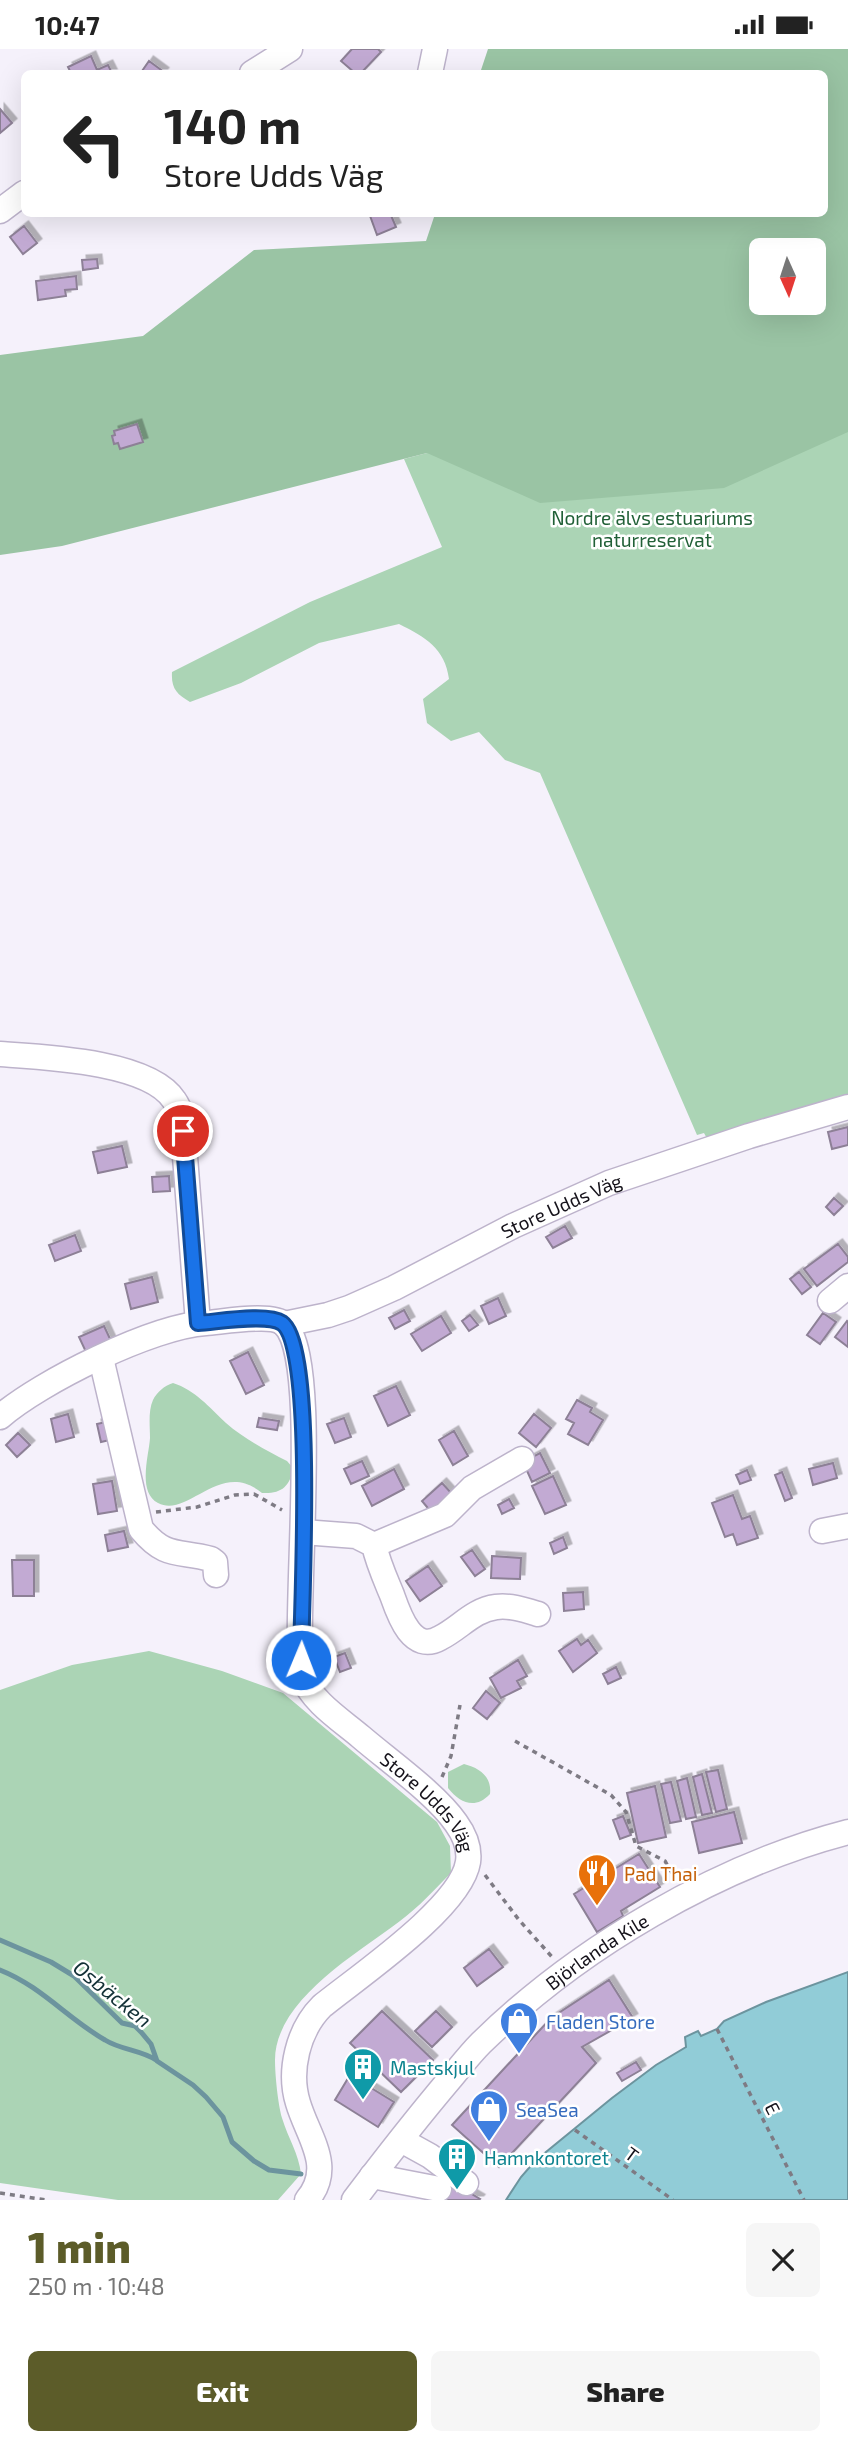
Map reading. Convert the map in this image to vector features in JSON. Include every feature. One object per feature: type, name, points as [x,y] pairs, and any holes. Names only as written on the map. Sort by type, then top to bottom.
[{"type":"street","points":[[257,70],[290,49]]},
{"type":"street","points":[[431,70],[435,49]]},
{"type":"street","points":[[0,211],[21,195]]},
{"type":"street","points":[[0,1053],[104,1065],[159,1086],[173,1098],[181,1112],[198,1323]]},
{"type":"street","name":"Store Udds Väg","points":[[284,1324],[328,1315],[372,1298],[513,1226],[609,1183],[749,1136],[848,1107]]},
{"type":"street","name":"Store Udds Väg","points":[[0,1417],[13,1405],[54,1381],[101,1358],[147,1338],[198,1323],[276,1320],[284,1324],[293,1341],[300,1378],[304,1458],[301,1668],[304,1683],[329,1710],[448,1812],[466,1840],[468,1861],[455,1893],[434,1916],[322,2006],[303,2034],[296,2062],[295,2094],[320,2168],[316,2188],[307,2200]]},
{"type":"street","points":[[101,1358],[141,1529],[154,1545],[174,1553],[211,1559],[215,1562],[216,1575]]},
{"type":"street","points":[[303,1532],[356,1536],[374,1545],[445,1515],[472,1488],[522,1459]]},
{"type":"street","points":[[822,1531],[848,1526]]},
{"type":"street","points":[[374,1545],[380,1571],[399,1617],[405,1628],[422,1640],[438,1640],[479,1611],[497,1607],[517,1608],[538,1614]]},
{"type":"street","name":"Björlanda Kile","points":[[354,2200],[481,2043],[565,1973],[640,1920],[686,1897],[749,1866],[848,1832]]},
{"type":"street","points":[[401,2140],[430,2156],[466,2183]]},
{"type":"street","points":[[372,2176],[439,2189]]},
{"type":"street","points":[[372,2176],[388,2200]]},
{"type":"path","points":[[137,1515],[197,1507],[235,1495],[254,1495],[286,1512]]},
{"type":"path","points":[[444,1774],[451,1756],[460,1705]]},
{"type":"path","points":[[515,1741],[611,1795],[626,1812],[636,1846],[665,1861],[686,1897]]},
{"type":"path","points":[[486,1876],[519,1920],[565,1973]]},
{"type":"path","name":"E","points":[[717,2029],[804,2200]]},
{"type":"path","name":"T","points":[[575,2130],[673,2200]]},
{"type":"path","points":[[0,2193],[46,2200]]},
{"type":"green space","points":[[488,49],[848,49],[848,432],[724,488],[540,503],[427,453],[62,546],[0,555],[0,355],[143,336],[254,250],[426,241],[434,217],[828,217],[828,70],[481,70]]},
{"type":"green space","name":"Nordre älvs estuariums naturreservat","points":[[848,247],[848,1102],[710,1144],[704,1133],[697,1135],[540,773],[505,760],[479,732],[451,741],[427,723],[423,699],[449,679],[443,659],[432,645],[399,624],[319,643],[241,683],[190,702],[176,690],[172,672],[310,602],[442,547],[404,459],[427,453],[749,308],[749,315],[826,315],[826,283]]},
{"type":"green space","points":[[173,1383],[195,1395],[240,1434],[287,1461],[293,1468],[287,1485],[279,1491],[262,1493],[247,1484],[232,1482],[169,1506],[152,1498],[146,1482],[150,1409],[159,1392]]},
{"type":"green space","points":[[149,1651],[222,1671],[283,1693],[437,1822],[450,1846],[451,1873],[407,1916],[322,1980],[303,1998],[289,2017],[279,2038],[275,2060],[282,2118],[301,2174],[278,2200],[118,2200],[0,2183],[0,1690],[72,1665]]},
{"type":"green space","points":[[464,1764],[480,1771],[489,1783],[490,1794],[479,1802],[463,1801],[448,1788],[448,1772]]},
{"type":"water","points":[[848,1972],[848,2200],[506,2200],[535,2161],[612,2098],[656,2065],[686,2047],[685,2037],[698,2031],[701,2036],[717,2029],[724,2021],[766,2002]]},
{"type":"building","points":[[352,49],[378,49],[381,52],[364,70],[352,70],[341,61]]},
{"type":"building","points":[[91,56],[97,70],[70,70],[68,67]]},
{"type":"building","points":[[149,61],[161,70],[143,70]]},
{"type":"building","points":[[108,65],[110,70],[97,70]]},
{"type":"building","points":[[0,109],[12,123],[0,133]]},
{"type":"building","points":[[370,217],[392,217],[396,227],[377,235]]},
{"type":"building","points":[[24,226],[37,243],[23,254],[10,237]]},
{"type":"building","points":[[97,259],[98,268],[83,270],[82,260]]},
{"type":"building","points":[[76,276],[77,289],[65,290],[66,296],[38,300],[36,281]]},
{"type":"building","points":[[137,424],[143,442],[120,449],[118,443],[114,444],[114,431]]},
{"type":"building","points":[[848,1127],[848,1145],[832,1149],[828,1132]]},
{"type":"building","points":[[122,1146],[127,1167],[98,1173],[93,1152]]},
{"type":"building","points":[[169,1176],[170,1191],[153,1192],[152,1177]]},
{"type":"building","points":[[834,1198],[843,1206],[834,1215],[826,1207]]},
{"type":"building","points":[[565,1226],[572,1238],[553,1248],[546,1237]]},
{"type":"building","points":[[75,1235],[81,1251],[55,1261],[49,1245]]},
{"type":"building","points":[[838,1244],[848,1257],[848,1262],[817,1286],[804,1269]]},
{"type":"building","points":[[799,1272],[811,1287],[802,1294],[790,1279]]},
{"type":"building","points":[[152,1277],[158,1302],[131,1309],[125,1284]]},
{"type":"building","points":[[498,1298],[506,1316],[489,1324],[481,1306]]},
{"type":"building","points":[[404,1310],[410,1321],[395,1329],[389,1318]]},
{"type":"building","points":[[823,1313],[836,1322],[820,1344],[807,1335]]},
{"type":"building","points":[[470,1315],[478,1325],[469,1331],[462,1321]]},
{"type":"building","points":[[441,1316],[451,1333],[422,1351],[411,1334]]},
{"type":"building","points":[[848,1322],[848,1347],[835,1337]]},
{"type":"building","points":[[104,1326],[111,1341],[86,1352],[79,1337]]},
{"type":"building","points":[[248,1352],[264,1385],[246,1394],[230,1361]]},
{"type":"building","points":[[396,1386],[410,1415],[388,1426],[374,1396]]},
{"type":"building","points":[[577,1400],[592,1408],[590,1412],[603,1420],[588,1445],[568,1434],[574,1423],[566,1419]]},
{"type":"building","points":[[68,1414],[74,1437],[56,1442],[51,1419]]},
{"type":"building","points":[[534,1414],[551,1428],[536,1447],[519,1433]]},
{"type":"building","points":[[259,1418],[279,1421],[277,1430],[257,1427]]},
{"type":"building","points":[[344,1418],[351,1437],[335,1443],[327,1424]]},
{"type":"building","points":[[110,1421],[114,1439],[101,1442],[97,1424]]},
{"type":"building","points":[[454,1431],[468,1456],[453,1465],[439,1440]]},
{"type":"building","points":[[18,1433],[30,1445],[17,1457],[6,1445]]},
{"type":"building","points":[[540,1453],[550,1473],[532,1482],[523,1462]]},
{"type":"building","points":[[362,1461],[369,1476],[351,1484],[344,1469]]},
{"type":"building","points":[[833,1463],[837,1478],[813,1485],[809,1469]]},
{"type":"building","points":[[394,1469],[404,1489],[372,1506],[362,1486]]},
{"type":"building","points":[[747,1470],[751,1480],[740,1484],[736,1475]]},
{"type":"building","points":[[782,1472],[792,1498],[785,1501],[775,1475]]},
{"type":"building","points":[[553,1476],[566,1505],[545,1514],[532,1486]]},
{"type":"building","points":[[112,1481],[117,1511],[98,1514],[93,1484]]},
{"type":"building","points":[[442,1483],[453,1495],[432,1513],[422,1501]]},
{"type":"building","points":[[733,1495],[742,1519],[750,1516],[758,1538],[737,1545],[733,1534],[725,1537],[712,1503]]},
{"type":"building","points":[[509,1499],[514,1508],[502,1514],[498,1505]]},
{"type":"building","points":[[124,1531],[128,1547],[108,1551],[105,1535]]},
{"type":"building","points":[[563,1537],[567,1548],[554,1554],[550,1543]]},
{"type":"building","points":[[472,1550],[485,1569],[475,1576],[461,1557]]},
{"type":"building","points":[[492,1556],[521,1558],[520,1579],[491,1578]]},
{"type":"building","points":[[12,1560],[34,1560],[34,1596],[13,1596]]},
{"type":"building","points":[[428,1566],[442,1586],[420,1601],[406,1581]]},
{"type":"building","points":[[583,1592],[584,1609],[564,1611],[563,1593]]},
{"type":"building","points":[[577,1639],[581,1645],[588,1640],[597,1653],[573,1672],[559,1651]]},
{"type":"building","points":[[345,1653],[351,1668],[340,1672],[334,1657]]},
{"type":"building","points":[[518,1660],[527,1676],[517,1681],[521,1688],[501,1698],[490,1678]]},
{"type":"building","points":[[616,1667],[621,1678],[608,1684],[603,1674]]},
{"type":"building","points":[[486,1691],[500,1703],[487,1719],[473,1708]]},
{"type":"building","points":[[718,1770],[727,1809],[716,1812],[706,1772]]},
{"type":"building","points":[[702,1774],[712,1813],[702,1815],[693,1777]]},
{"type":"building","points":[[687,1778],[696,1817],[686,1819],[677,1781]]},
{"type":"building","points":[[671,1782],[681,1821],[670,1823],[661,1784]]},
{"type":"building","points":[[655,1786],[666,1837],[638,1843],[627,1793]]},
{"type":"building","points":[[734,1812],[742,1843],[699,1853],[692,1822]]},
{"type":"building","points":[[623,1816],[631,1835],[620,1839],[613,1820]]},
{"type":"building","points":[[639,1854],[660,1887],[621,1911],[623,1916],[597,1932],[574,1894]]},
{"type":"building","points":[[489,1949],[503,1967],[477,1986],[464,1968]]},
{"type":"building","points":[[609,1980],[633,2018],[582,2047],[596,2063],[499,2167],[452,2125],[551,2018]]},
{"type":"building","points":[[382,2011],[433,2060],[401,2092],[350,2043]]},
{"type":"building","points":[[436,2011],[452,2027],[432,2047],[415,2031]]},
{"type":"building","points":[[636,2062],[641,2070],[622,2081],[617,2073]]},
{"type":"building","name":"Mastskjul","points":[[350,2075],[394,2102],[378,2127],[335,2100]]},
{"type":"building","name":"Hamnkontoret","points":[[453,2183],[480,2199],[443,2200]]},
{"type":"waterway","name":"Osbäcken","points":[[0,1940],[51,1962],[74,1976],[122,2023],[135,2026],[151,2044],[157,2061],[206,2097],[223,2117],[232,2142],[254,2161],[269,2170],[301,2174]]},
{"type":"waterway","name":"Osbäcken","points":[[0,1970],[28,1985],[105,2040],[156,2060]]},
{"type":"place","name":"Pad Thai","points":[[597,1907]]},
{"type":"place","name":"Fladen Store","points":[[519,2055]]},
{"type":"place","name":"Mastskjul","points":[[363,2101]]},
{"type":"place","name":"SeaSea","points":[[489,2143]]},
{"type":"place","name":"Hamnkontoret","points":[[457,2191]]},
{"type":"route","points":[[183,1131],[198,1323],[276,1320],[284,1324],[293,1341],[300,1378],[304,1458],[301,1660]]}]
